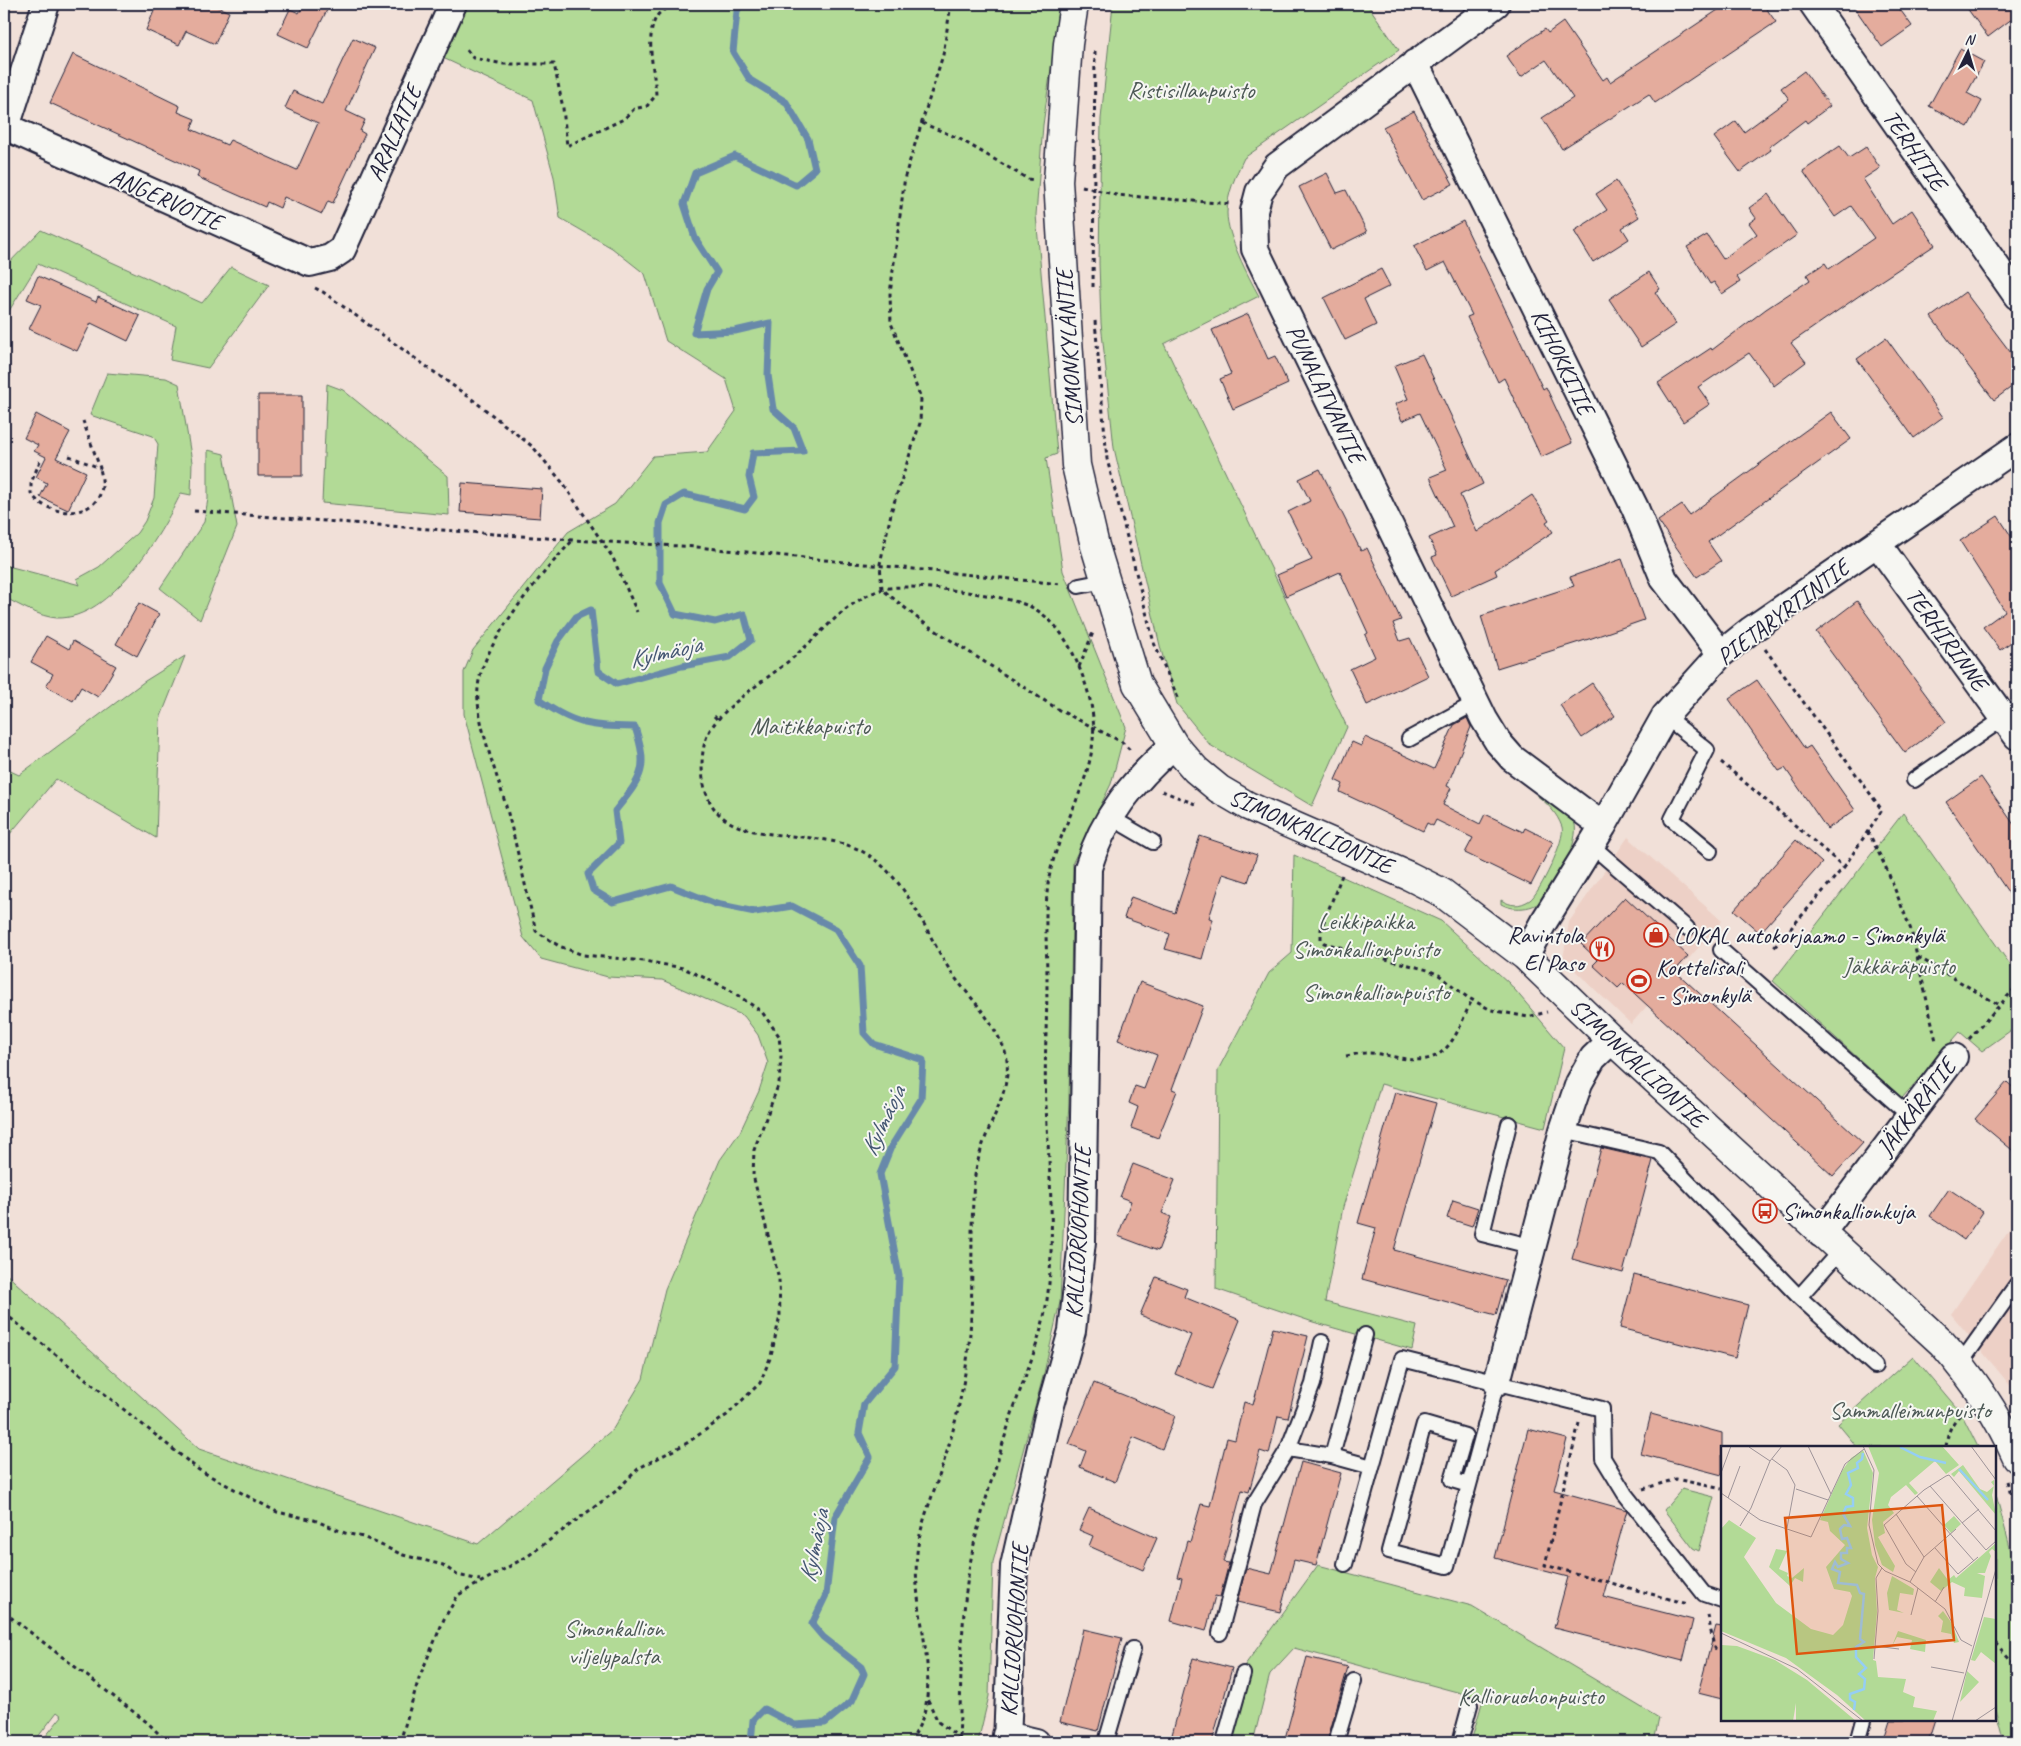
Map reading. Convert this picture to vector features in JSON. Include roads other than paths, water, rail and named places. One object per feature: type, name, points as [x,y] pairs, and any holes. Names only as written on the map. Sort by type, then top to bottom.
[{"type":"main road","name":"SIMONKYLÄNTIE","points":[[1074,4],[1068,44],[1058,181],[1076,465],[1095,546],[1138,684]]},
{"type":"main road","name":"SIMONKALLIONTIE","points":[[1138,684],[1174,745],[1196,770],[1226,793],[1248,806],[1409,876],[1441,892],[1525,956],[1612,1040],[1830,1243],[1942,1344],[1960,1364],[2004,1427],[2011,1465]]},
{"type":"street","points":[[5,127],[46,4]]},
{"type":"street","name":"ARALIATIE","points":[[330,258],[342,250],[453,4]]},
{"type":"street","name":"PUNALATVANTIE","points":[[1496,4],[1277,166],[1259,192],[1254,210],[1255,248],[1484,719],[1498,742],[1528,780],[1597,835]]},
{"type":"street","name":"TERHITIE","points":[[1813,4],[2017,296]]},
{"type":"street","name":"KIHOKKITIE","points":[[1415,63],[1631,501],[1664,579],[1722,654]]},
{"type":"street","name":"ANGERVOTIE","points":[[5,127],[310,262],[330,258]]},
{"type":"street","name":"PIETARYRTINTIE","points":[[1525,956],[1597,835],[1664,716],[1722,654],[1751,630],[2017,447]]},
{"type":"street","name":"TERHIRINNE","points":[[1877,543],[2011,727]]},
{"type":"street","name":"KALLIORUOHONTIE","points":[[1006,1739],[1014,1566],[1050,1412],[1072,1331],[1078,1286],[1082,1241],[1088,868],[1096,841],[1142,762],[1174,745]]},
{"type":"street","points":[[1497,1382],[1534,1247],[1563,1130],[1579,1083],[1594,1058],[1612,1040]]},
{"type":"street","name":"JÄKKÄRÄTIE","points":[[1830,1243],[1910,1116],[1948,1064]]},
{"type":"street","points":[[1006,1739],[1036,1742]]},
{"type":"lane","points":[[1079,586],[1105,581]]},
{"type":"lane","points":[[1409,738],[1477,702]]},
{"type":"lane","points":[[1664,716],[1707,750],[1672,819],[1710,851]]},
{"type":"lane","points":[[1914,780],[2011,727]]},
{"type":"lane","points":[[1110,817],[1153,842]]},
{"type":"lane","points":[[1597,835],[1687,928]]},
{"type":"lane","points":[[1721,950],[1910,1116]]},
{"type":"lane","points":[[1509,1124],[1482,1234],[1534,1247]]},
{"type":"lane","points":[[1563,1130],[1660,1152],[1800,1297],[1875,1366]]},
{"type":"lane","points":[[1800,1297],[1830,1243]]},
{"type":"lane","points":[[1960,1364],[2017,1284]]},
{"type":"lane","points":[[1332,1456],[1364,1335]]},
{"type":"lane","points":[[1220,1633],[1254,1504],[1288,1448],[1313,1384],[1322,1342]]},
{"type":"lane","points":[[1345,1564],[1402,1359],[1602,1409],[1603,1458],[1625,1494],[1704,1594],[1721,1600]]},
{"type":"lane","points":[[1469,1485],[1452,1480],[1465,1436],[1424,1424],[1388,1551],[1447,1566],[1497,1382]]},
{"type":"lane","points":[[1288,1448],[1332,1456],[1372,1467]]},
{"type":"lane","points":[[1106,1742],[1133,1649]]},
{"type":"lane","points":[[1224,1742],[1243,1674]]},
{"type":"lane","points":[[1336,1742],[1354,1681]]},
{"type":"lane","points":[[1460,1742],[1470,1705]]},
{"type":"lane","points":[[1858,1742],[1864,1721]]},
{"type":"waterway","name":"Kylmäoja","points":[[741,4],[737,11],[733,52],[750,80],[786,102],[808,139],[815,169],[796,185],[735,156],[695,173],[684,204],[695,238],[717,272],[707,289],[694,333],[735,331],[770,323],[768,375],[773,409],[794,428],[803,451],[753,453],[749,477],[754,497],[745,509],[684,494],[666,505],[660,523],[660,583],[675,614],[715,622],[744,614],[751,640],[730,657],[682,666],[617,684],[598,671],[591,610],[576,617],[558,641],[545,668],[539,700],[563,715],[584,723],[635,727],[642,753],[640,772],[637,781],[615,811],[619,843],[588,874],[593,890],[613,902],[671,886],[716,904],[755,912],[792,906],[836,929],[860,966],[864,1033],[874,1044],[923,1060],[921,1099],[891,1147],[880,1174],[899,1276],[895,1366],[864,1404],[859,1433],[870,1457],[835,1517],[826,1595],[812,1624],[823,1637],[861,1667],[864,1674],[852,1701],[825,1723],[795,1725],[764,1709],[753,1720],[751,1742]]},
{"type":"place","name":"LOKAL autokorjaamo - Simonkylä","points":[[1656,935]]},
{"type":"place","name":"Ravintola El Paso","points":[[1602,949]]},
{"type":"place","name":"Korttelisali - Simonkylä","points":[[1639,981]]},
{"type":"place","name":"Simonkallionkuja","points":[[1765,1211]]},
{"type":"park label","name":"Ristisillanpuisto","points":[[1191,90]]},
{"type":"park label","name":"Maitikkapuisto","points":[[810,726]]},
{"type":"park label","name":"Leikkipaikka Simonkallionpuisto","points":[[1366,935]]},
{"type":"park label","name":"Jäkkäräpuisto","points":[[1899,966]]},
{"type":"park label","name":"Simonkallionpuisto","points":[[1376,992]]},
{"type":"park label","name":"Sammalleimunpuisto","points":[[1910,1410]]},
{"type":"park label","name":"Simonkallion viljelypalsta","points":[[614,1642]]},
{"type":"park label","name":"Kallioruohonpuisto","points":[[1531,1696]]}]
